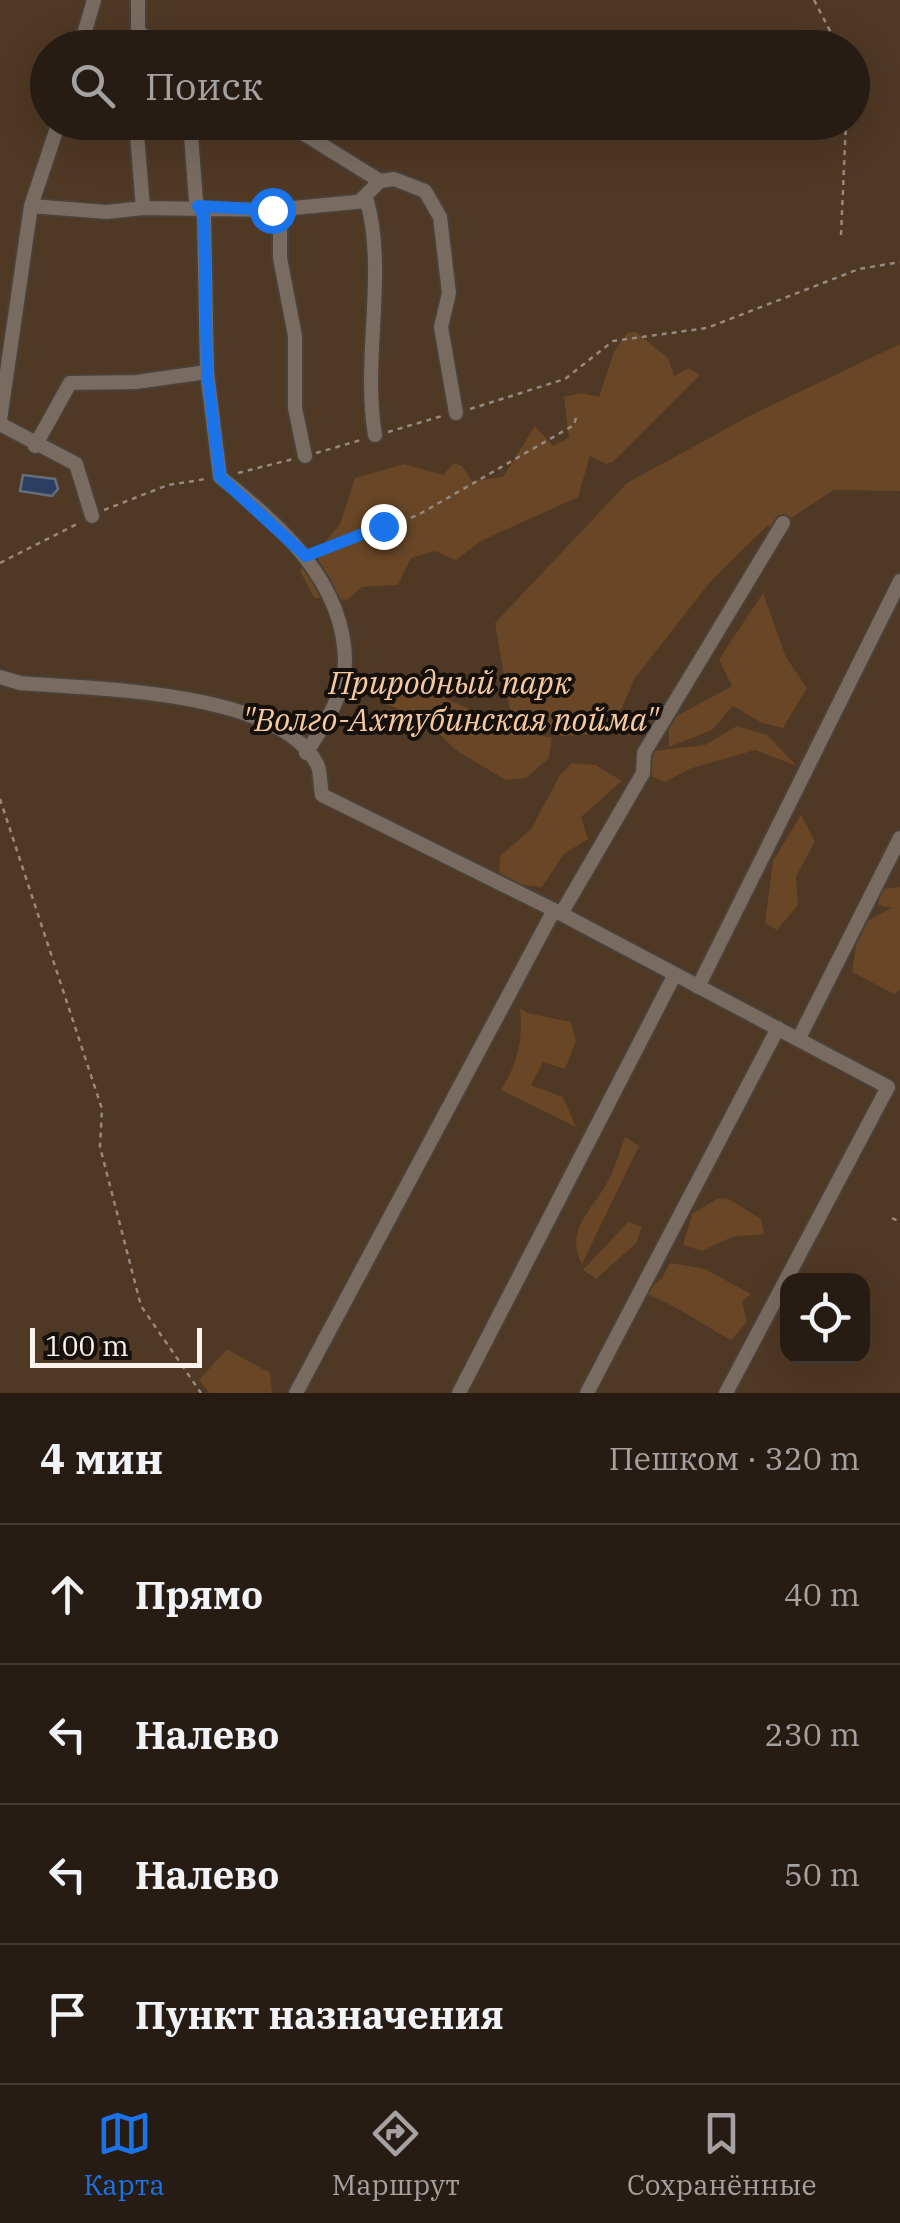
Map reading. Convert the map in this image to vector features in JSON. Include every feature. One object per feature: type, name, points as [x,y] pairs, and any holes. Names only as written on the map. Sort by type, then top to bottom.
[{"type":"street","points":[[85,30],[94,0]]},
{"type":"street","points":[[138,0],[138,30]]},
{"type":"street","points":[[54,140],[31,206],[0,422],[35,446],[76,464],[92,516]]},
{"type":"street","points":[[137,140],[143,208]]},
{"type":"street","points":[[192,140],[198,206],[204,216],[207,372],[220,477],[306,556],[338,624],[345,662],[337,697],[306,754]]},
{"type":"street","points":[[314,140],[380,181]]},
{"type":"street","points":[[362,199],[380,181],[394,179],[425,192],[440,217],[449,293],[441,327],[456,413]]},
{"type":"street","points":[[31,206],[107,212],[198,206],[272,210],[367,200],[371,216],[368,394],[376,436]]},
{"type":"street","points":[[272,210],[280,222],[280,258],[295,336],[295,408],[305,456]]},
{"type":"street","points":[[35,446],[55,404],[70,384],[136,382],[207,372]]},
{"type":"street","points":[[294,1392],[558,912],[643,773],[644,753],[783,523]]},
{"type":"street","points":[[698,987],[900,581]]},
{"type":"street","points":[[0,677],[20,683],[186,697],[240,711],[284,732],[317,764],[322,794],[558,912],[888,1087],[726,1393]]},
{"type":"street","points":[[799,1038],[900,838]]},
{"type":"street","points":[[459,1393],[674,976]]},
{"type":"street","points":[[588,1393],[778,1028]]},
{"type":"path","points":[[814,0],[829,30]]},
{"type":"path","points":[[840,234],[845,140]]},
{"type":"path","points":[[306,556],[442,502],[574,425],[576,414]]},
{"type":"path","points":[[0,799],[102,1109],[100,1147],[141,1306],[201,1393]]},
{"type":"path","points":[[892,1218],[900,1222]]},
{"type":"green space","name":"Природный парк \"Волго-Ахтубинская пойма\"","points":[[0,0],[900,0],[900,1393],[0,1393]]},
{"type":"green space","points":[[636,332],[668,358],[674,376],[689,368],[700,375],[613,462],[606,464],[590,456],[578,497],[481,541],[456,560],[435,551],[411,558],[398,585],[362,587],[347,600],[314,598],[300,571],[307,556],[318,562],[322,546],[340,524],[355,478],[404,464],[443,475],[454,463],[462,466],[472,481],[503,477],[535,426],[553,446],[569,438],[564,397],[581,393],[599,397],[614,352],[627,333]]},
{"type":"green space","points":[[900,344],[900,491],[834,490],[783,523],[766,527],[710,582],[635,678],[622,708],[600,734],[561,736],[510,710],[495,623],[627,483],[755,413]]},
{"type":"green space","points":[[763,593],[786,657],[807,688],[783,728],[762,723],[733,706],[712,730],[669,747],[669,720],[732,686],[719,659]]},
{"type":"green space","points":[[388,679],[419,679],[429,690],[514,731],[552,738],[549,758],[526,778],[506,780],[457,751],[424,719],[383,703]]},
{"type":"green space","points":[[737,726],[767,735],[797,766],[755,750],[689,769],[665,782],[643,773],[653,751],[705,745]]},
{"type":"green space","points":[[572,763],[596,765],[622,781],[581,817],[588,839],[564,854],[542,887],[499,882],[500,856],[531,829],[560,775]]},
{"type":"green space","points":[[801,815],[815,841],[796,877],[798,905],[777,930],[765,923],[773,861]]},
{"type":"green space","points":[[900,887],[900,990],[894,994],[852,972],[859,925],[892,908],[878,905],[881,889]]},
{"type":"green space","points":[[520,1008],[571,1022],[576,1041],[565,1069],[543,1062],[531,1085],[563,1097],[576,1127],[501,1090],[518,1051]]},
{"type":"green space","points":[[625,1137],[639,1146],[582,1264],[577,1252],[578,1232],[610,1178]]},
{"type":"green space","points":[[727,1198],[761,1219],[764,1234],[732,1237],[702,1251],[683,1245],[692,1214],[717,1199]]},
{"type":"green space","points":[[628,1222],[642,1227],[636,1243],[596,1279],[583,1270]]},
{"type":"green space","points":[[670,1263],[705,1269],[751,1294],[742,1302],[747,1322],[731,1340],[644,1293],[662,1278]]},
{"type":"green space","points":[[227,1349],[270,1373],[272,1393],[209,1393],[199,1380]]},
{"type":"building","points":[[23,475],[55,479],[58,489],[52,496],[20,491]]},
{"type":"route","points":[[272,210],[198,206],[204,216],[207,372],[220,477],[306,556],[383,526]]}]
